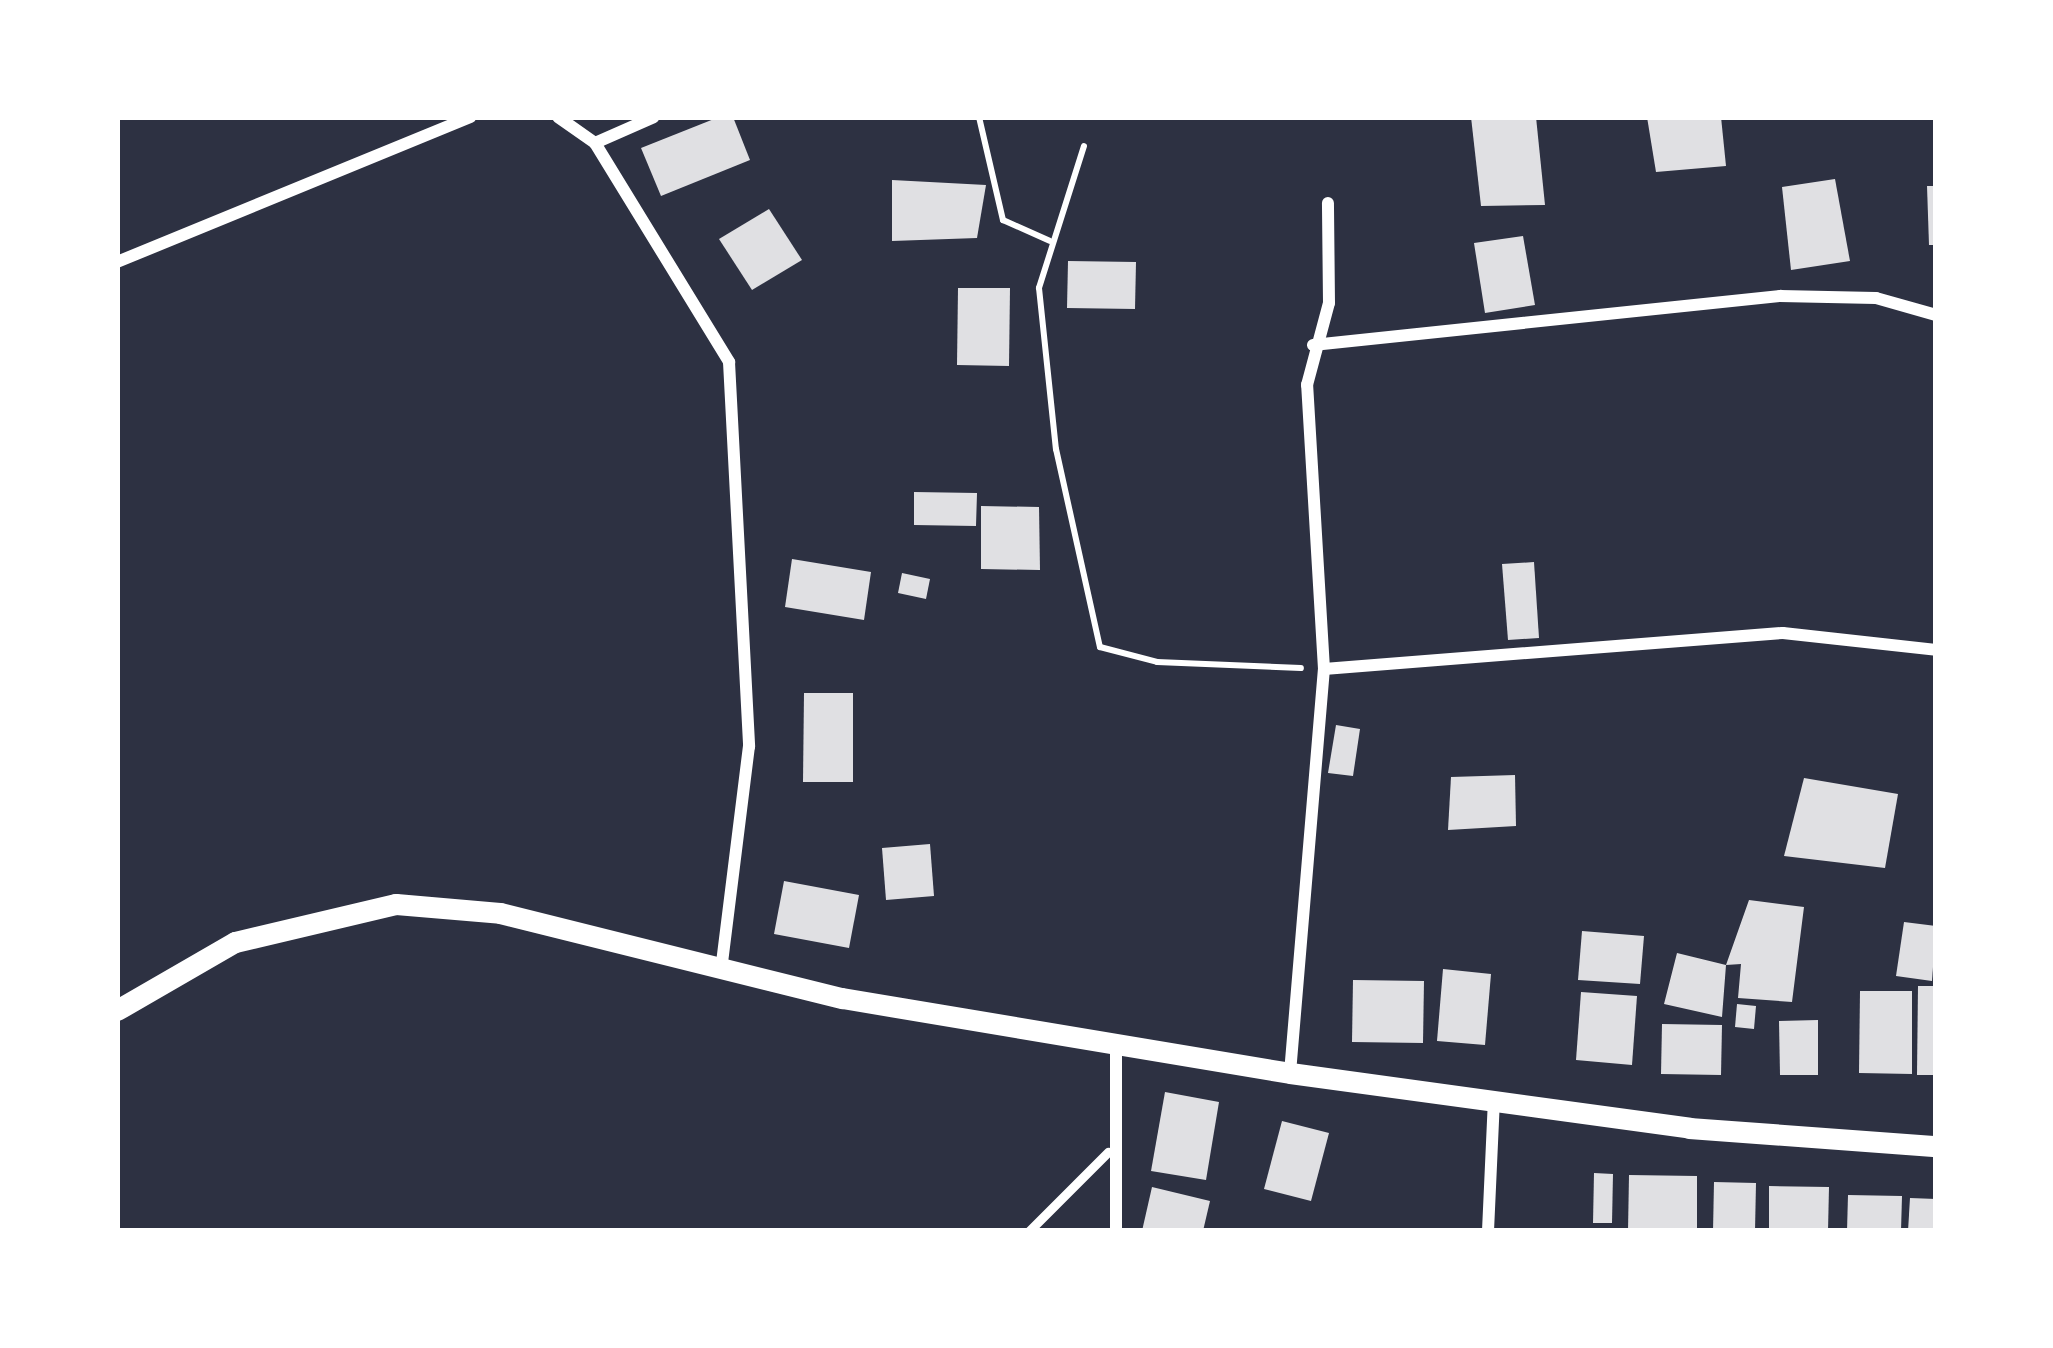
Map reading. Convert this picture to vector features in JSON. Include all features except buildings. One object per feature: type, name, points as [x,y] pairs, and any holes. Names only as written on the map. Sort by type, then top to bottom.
[{"type":"street","points":[[117,262],[470,117]]},
{"type":"street","points":[[558,117],[595,142],[698,300],[729,362],[741,421],[749,746],[722,962]]},
{"type":"street","points":[[595,142],[654,117]]},
{"type":"street","points":[[1290,1072],[1324,669],[1313,345],[1329,303],[1328,203]]},
{"type":"street","points":[[1313,345],[1780,296],[1876,298],[1936,315]]},
{"type":"street","points":[[1324,669],[1438,668],[1501,650],[1713,647],[1784,633],[1936,650]]},
{"type":"street","points":[[117,1010],[235,942],[396,904],[500,913],[722,962],[842,998],[1290,1072],[1494,1096],[1689,1128],[1936,1146]]},
{"type":"street","points":[[1116,1043],[1108,1152],[1116,1231]]},
{"type":"street","points":[[1488,1231],[1494,1096]]},
{"type":"lane","points":[[1029,1231],[1108,1152]]},
{"type":"path","points":[[979,117],[1003,220],[1050,241]]},
{"type":"path","points":[[1084,146],[1050,241],[1039,288],[1056,449],[1100,647],[1157,662],[1324,669]]}]
